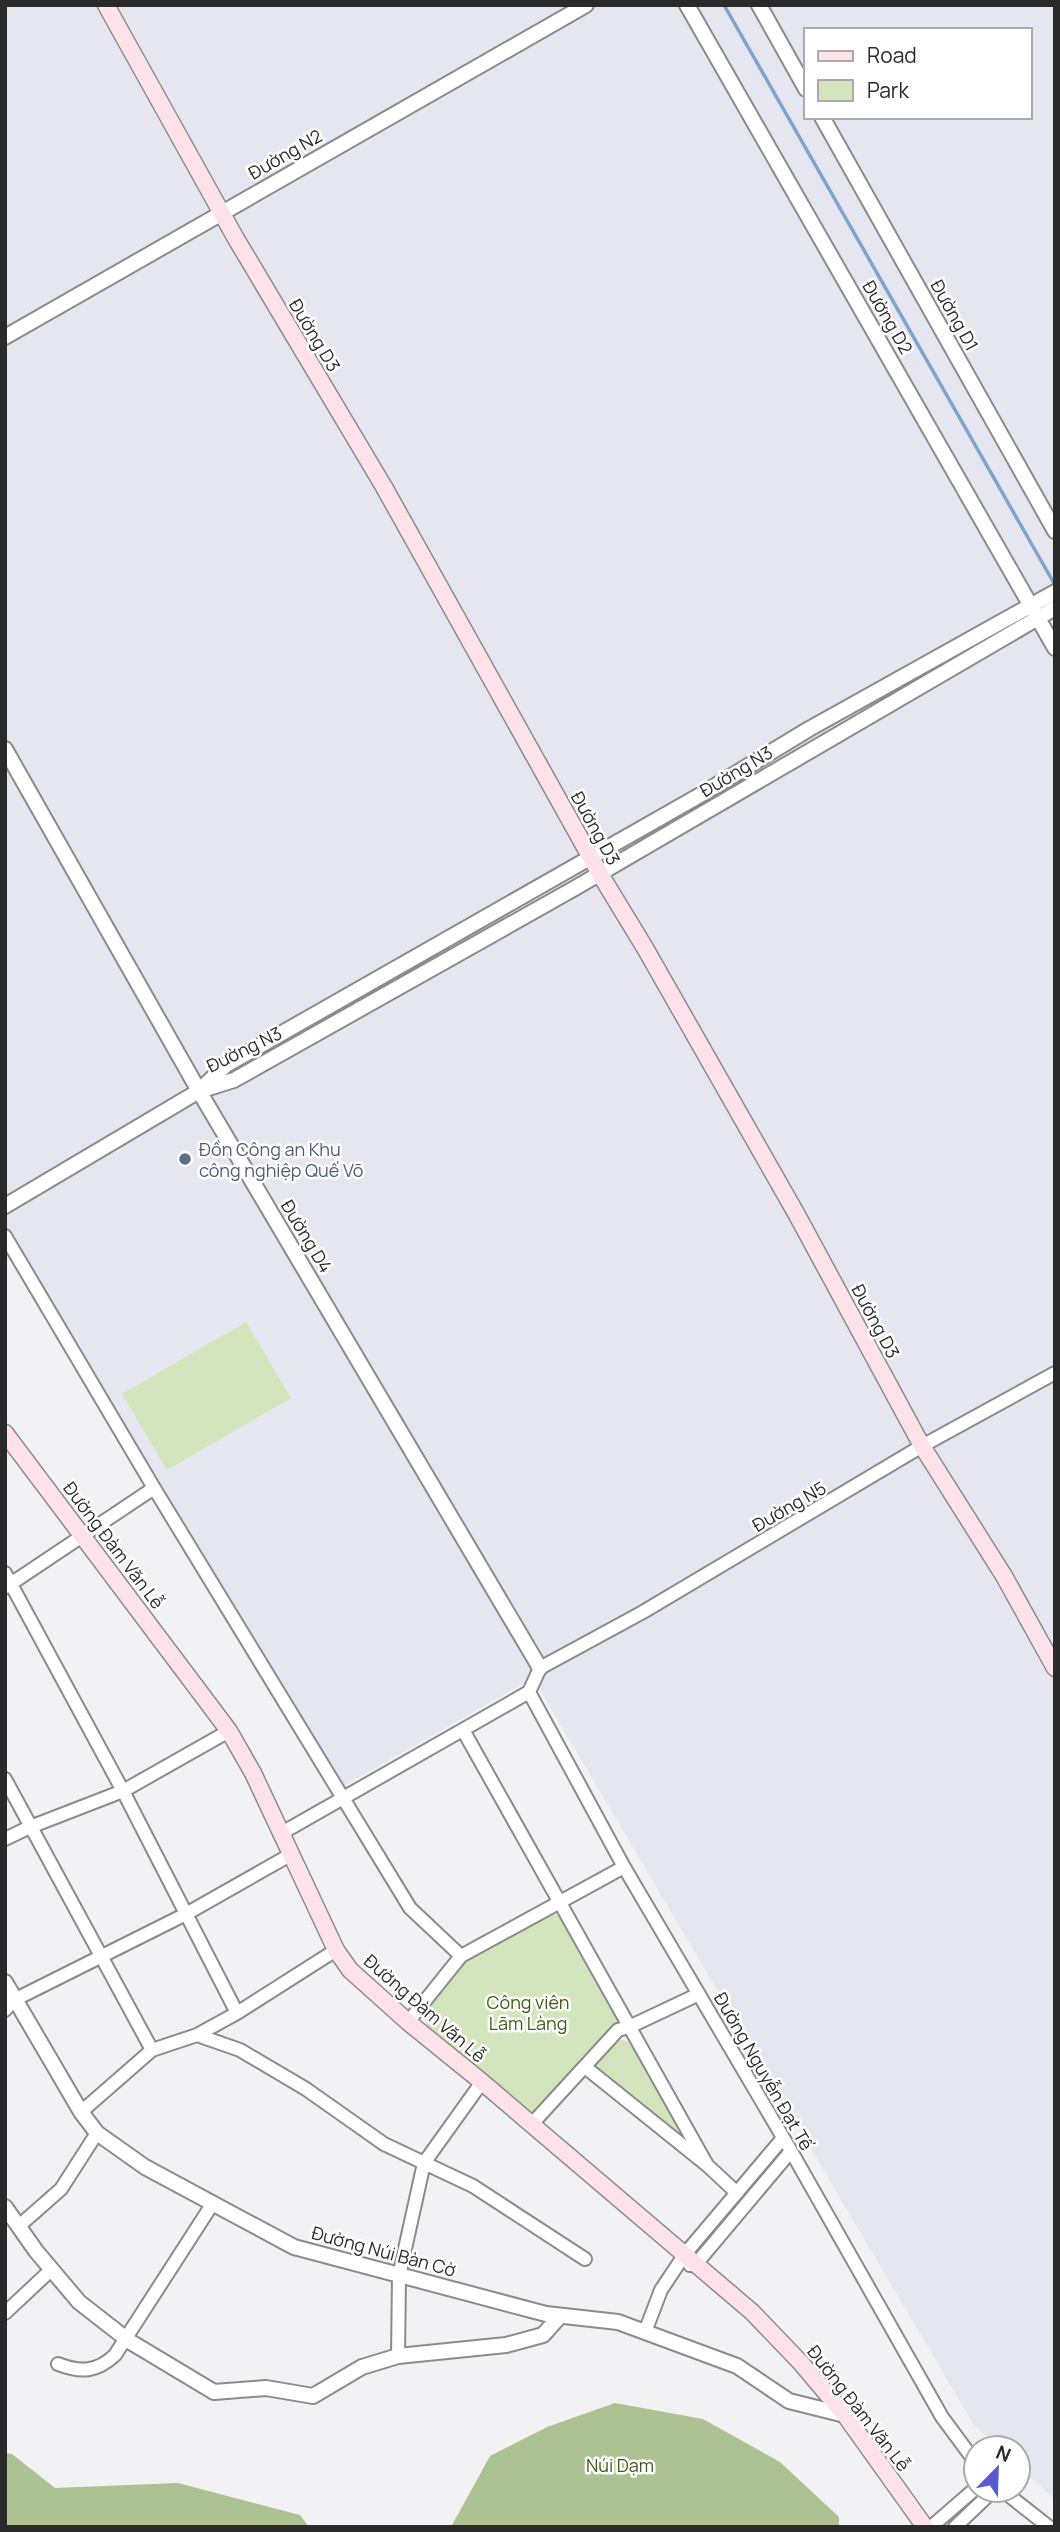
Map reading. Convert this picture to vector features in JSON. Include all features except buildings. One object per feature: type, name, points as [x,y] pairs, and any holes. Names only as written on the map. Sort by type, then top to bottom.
[{"type":"main road","name":"Đường D3","points":[[106,5],[221,213],[384,487],[600,874],[797,1214],[922,1446],[1004,1576],[1055,1668]]},
{"type":"main road","name":"Đường Đàm Văn Lễ","points":[[5,1433],[229,1731],[253,1773],[336,1950],[350,1970],[686,2262],[761,2322],[845,2415],[918,2522]]},
{"type":"street","name":"Đường N2","points":[[5,337],[586,5]]},
{"type":"street","name":"Đường D2","points":[[687,5],[1042,609],[1055,648]]},
{"type":"street","points":[[759,5],[804,85]]},
{"type":"street","name":"Đường D1","points":[[823,119],[1055,531]]},
{"type":"street","name":"Đường N3","points":[[199,1091],[234,1080],[600,874],[818,746],[1042,609],[1055,592]]},
{"type":"street","name":"Đường N3","points":[[199,1091],[226,1065],[809,729],[1042,609]]},
{"type":"street","points":[[809,729],[818,746]]},
{"type":"street","name":"Đường D4","points":[[5,749],[199,1091],[540,1668]]},
{"type":"street","points":[[5,1206],[199,1091]]},
{"type":"street","points":[[5,1236],[154,1488],[410,1908],[461,1956]]},
{"type":"street","name":"Đường N5","points":[[540,1668],[643,1612],[896,1464],[922,1446],[1055,1373]]},
{"type":"street","points":[[154,1488],[83,1536],[7,1582],[123,1791],[237,2013]]},
{"type":"street","points":[[280,1834],[530,1692],[540,1668]]},
{"type":"street","name":"Đường Nguyễn Đạt Tế","points":[[530,1692],[624,1867],[791,2151],[947,2425],[962,2445]]},
{"type":"street","points":[[464,1730],[707,2165]]},
{"type":"street","points":[[5,1839],[30,1826],[123,1791],[229,1731]]},
{"type":"street","points":[[5,1779],[152,2050]]},
{"type":"street","points":[[10,2005],[186,1914],[290,1855]]},
{"type":"street","points":[[408,2022],[461,1956],[624,1867]]},
{"type":"street","points":[[81,2112],[152,2050],[197,2035],[336,1950]]},
{"type":"street","name":"Đường Núi Bàn Cờ","points":[[5,1982],[10,2005],[97,2133],[145,2167],[294,2247],[546,2314],[618,2322],[737,2366],[789,2401],[845,2415]]},
{"type":"street","points":[[531,2125],[618,2030],[699,1994]]},
{"type":"street","points":[[197,2035],[240,2050],[306,2088],[384,2144],[473,2186],[585,2259]]},
{"type":"street","points":[[584,2067],[707,2165],[737,2193]]},
{"type":"street","points":[[398,2356],[399,2276],[425,2163],[482,2082]]},
{"type":"street","points":[[13,2225],[61,2189],[97,2133]]},
{"type":"street","points":[[686,2262],[737,2193],[783,2138]]},
{"type":"street","points":[[645,2332],[661,2290],[791,2151]]},
{"type":"street","points":[[58,2364],[69,2368],[94,2370],[114,2355],[213,2203]]},
{"type":"street","points":[[5,2207],[13,2225],[79,2302],[125,2338],[214,2392],[266,2388],[313,2396],[362,2367],[398,2356],[506,2346],[543,2335],[560,2316]]},
{"type":"street","points":[[5,2313],[52,2269]]},
{"type":"street","points":[[932,2527],[962,2500]]},
{"type":"street","points":[[955,2527],[979,2504]]},
{"type":"street","points":[[1022,2504],[1049,2527]]},
{"type":"shaded area","points":[[5,5],[1055,5],[1055,2500],[1032,2479],[1032,2434],[984,2434],[974,2425],[533,1678],[335,1791],[5,1225]]},
{"type":"green space","points":[[246,1322],[291,1398],[167,1470],[122,1394]]},
{"type":"green space","name":"Công viên Lãm Làng","points":[[550,1913],[561,1916],[619,2019],[543,2108],[531,2112],[427,2025],[422,2013],[460,1965]]},
{"type":"green space","points":[[614,2042],[630,2042],[636,2049],[680,2126],[674,2133],[597,2068],[596,2061]]},
{"type":"green space","name":"Núi Dạm","points":[[615,2403],[703,2419],[780,2462],[839,2517],[839,2527],[451,2527],[490,2456],[547,2427]]},
{"type":"green space","points":[[5,2453],[12,2454],[55,2488],[178,2483],[300,2515],[309,2527],[5,2527]]},
{"type":"waterway","points":[[724,5],[1055,585]]},
{"type":"place","name":"Đồn Công an Khu công nghiệp Quế Võ","points":[[185,1159]]}]
